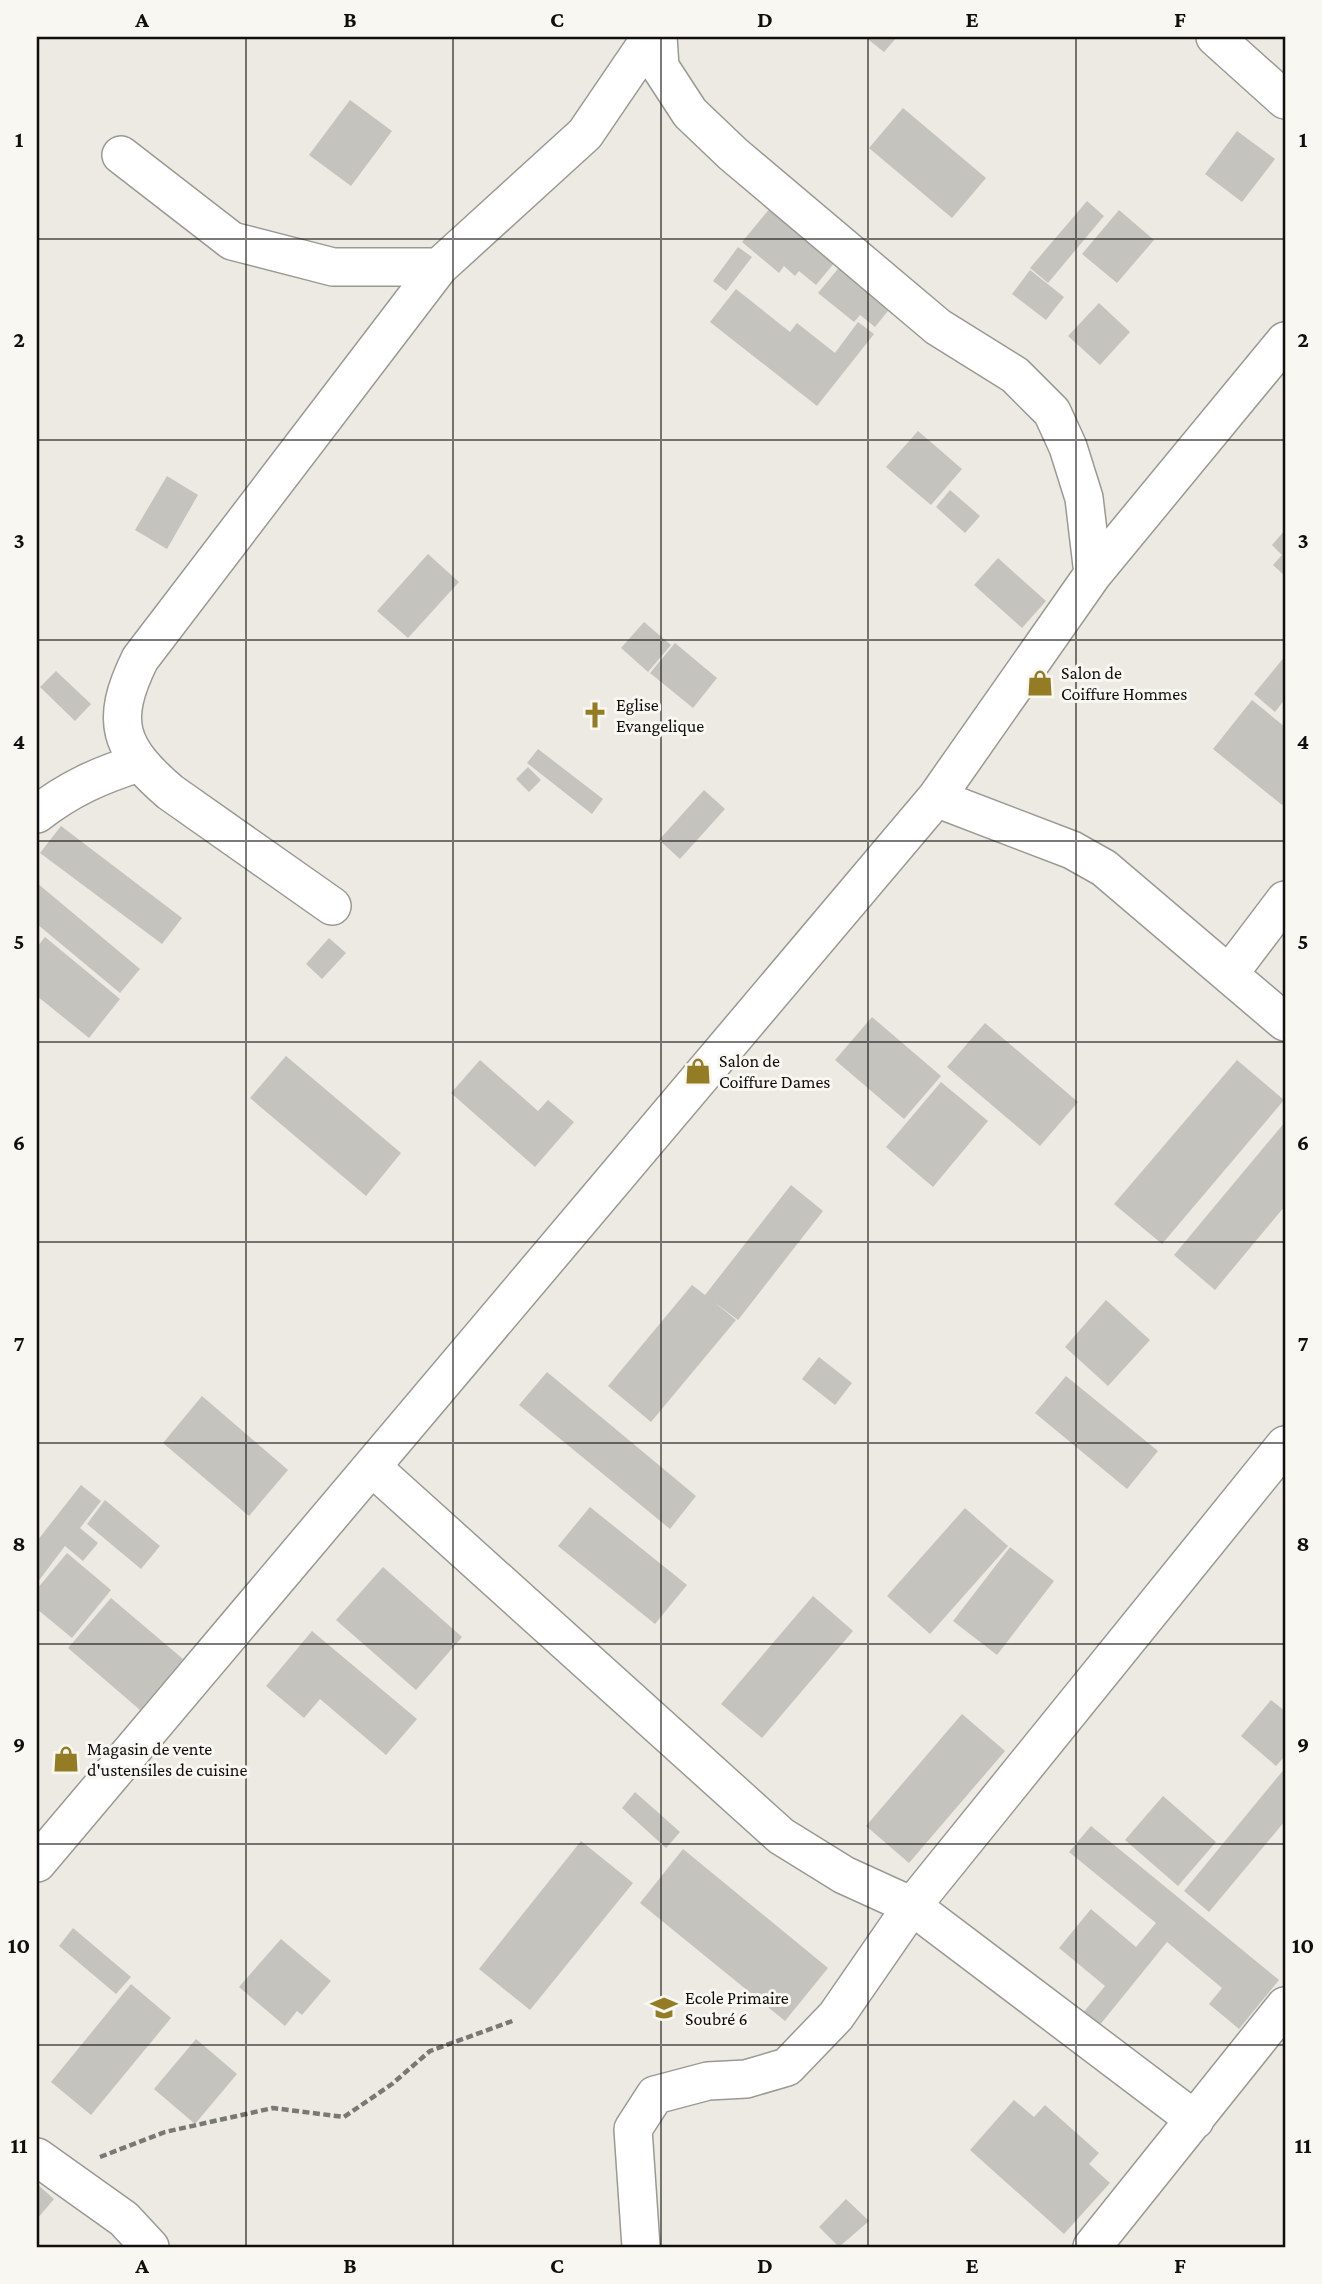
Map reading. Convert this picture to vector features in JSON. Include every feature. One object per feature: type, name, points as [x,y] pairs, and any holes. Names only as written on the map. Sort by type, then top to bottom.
[{"type":"street","points":[[332,906],[170,792],[139,763],[127,747],[122,720],[126,687],[140,659],[439,267],[585,134],[651,37]]},
{"type":"street","points":[[658,37],[660,67],[690,113],[733,154],[938,327],[1015,375],[1052,412],[1068,447],[1084,498],[1093,574]]},
{"type":"street","points":[[1214,37],[1285,100]]},
{"type":"street","points":[[121,155],[232,241],[333,267],[439,267]]},
{"type":"street","points":[[37,1863],[936,798],[1093,574],[1285,341]]},
{"type":"street","points":[[37,814],[65,792],[102,774],[139,763]]},
{"type":"street","points":[[936,798],[1072,850],[1104,868],[1285,1022]]},
{"type":"street","points":[[1229,974],[1285,900]]},
{"type":"street","points":[[641,2247],[633,2129],[655,2095],[708,2081],[746,2078],[787,2067],[836,2016],[912,1906],[1285,1445]]},
{"type":"street","points":[[373,1468],[780,1836],[844,1875],[912,1906],[1195,2120]]},
{"type":"street","points":[[1092,2247],[1285,2006]]},
{"type":"street","points":[[46,2163],[124,2219],[150,2247]]},
{"type":"path","points":[[46,2163],[83,2163],[165,2132],[273,2108],[344,2117],[392,2084],[430,2051],[515,2020]]},
{"type":"building","points":[[865,37],[897,37],[884,52]]},
{"type":"building","points":[[350,100],[392,131],[351,186],[309,155]]},
{"type":"building","points":[[903,108],[986,178],[952,218],[869,148]]},
{"type":"building","points":[[1237,131],[1275,159],[1242,202],[1205,174]]},
{"type":"building","points":[[1087,201],[1104,216],[1048,283],[1030,268]]},
{"type":"building","points":[[771,207],[835,262],[816,285],[799,271],[795,276],[784,266],[779,273],[742,242]]},
{"type":"building","points":[[1119,210],[1154,240],[1117,283],[1082,254]]},
{"type":"building","points":[[738,247],[752,257],[726,291],[713,281]]},
{"type":"building","points":[[841,265],[892,306],[875,327],[860,315],[854,322],[818,293]]},
{"type":"building","points":[[1030,270],[1064,297],[1046,320],[1012,294]]},
{"type":"building","points":[[736,289],[790,332],[797,323],[835,353],[858,322],[874,334],[817,406],[710,322]]},
{"type":"building","points":[[1099,303],[1130,332],[1100,365],[1068,336]]},
{"type":"building","points":[[918,431],[962,469],[931,505],[886,467]]},
{"type":"building","points":[[167,476],[198,495],[167,549],[135,530]]},
{"type":"building","points":[[950,490],[980,516],[965,533],[936,507]]},
{"type":"building","points":[[1285,530],[1285,576],[1273,565],[1282,555],[1272,545]]},
{"type":"building","points":[[428,554],[459,582],[408,638],[377,611]]},
{"type":"building","points":[[998,558],[1046,601],[1022,628],[974,585]]},
{"type":"building","points":[[644,622],[671,645],[648,672],[621,648]]},
{"type":"building","points":[[675,643],[717,678],[693,708],[650,673]]},
{"type":"building","points":[[1285,656],[1285,699],[1275,712],[1254,694]]},
{"type":"building","points":[[56,671],[91,704],[75,721],[40,687]]},
{"type":"building","points":[[1252,700],[1285,727],[1285,801],[1282,805],[1213,749]]},
{"type":"building","points":[[538,749],[603,799],[592,814],[527,763]]},
{"type":"building","points":[[528,767],[541,780],[529,792],[516,779]]},
{"type":"building","points":[[704,790],[725,809],[680,859],[659,840]]},
{"type":"building","points":[[61,826],[182,918],[162,944],[40,853]]},
{"type":"building","points":[[37,883],[140,969],[120,993],[37,924]]},
{"type":"building","points":[[45,937],[120,999],[89,1038],[37,996],[37,947]]},
{"type":"building","points":[[329,938],[346,953],[322,979],[306,964]]},
{"type":"building","points":[[872,1017],[941,1076],[904,1119],[835,1060]]},
{"type":"building","points":[[985,1023],[1078,1102],[1040,1146],[947,1067]]},
{"type":"building","points":[[286,1056],[401,1153],[366,1196],[250,1098]]},
{"type":"building","points":[[480,1060],[538,1111],[548,1100],[574,1122],[535,1167],[451,1093]]},
{"type":"building","points":[[1237,1060],[1284,1100],[1162,1244],[1114,1204]]},
{"type":"building","points":[[941,1082],[988,1121],[933,1187],[886,1147]]},
{"type":"building","points":[[1285,1122],[1285,1206],[1215,1290],[1174,1255]]},
{"type":"building","points":[[791,1185],[823,1211],[738,1320],[714,1302],[736,1320],[651,1422],[608,1386],[692,1285],[705,1295]]},
{"type":"building","points":[[1106,1300],[1150,1340],[1108,1386],[1065,1347]]},
{"type":"building","points":[[819,1357],[852,1383],[835,1405],[802,1379]]},
{"type":"building","points":[[547,1372],[696,1496],[670,1529],[519,1405]]},
{"type":"building","points":[[1066,1376],[1158,1451],[1127,1489],[1035,1413]]},
{"type":"building","points":[[202,1396],[288,1470],[249,1516],[163,1443]]},
{"type":"building","points":[[81,1485],[101,1501],[80,1528],[98,1543],[83,1561],[65,1546],[37,1583],[37,1541]]},
{"type":"building","points":[[105,1500],[160,1546],[141,1569],[87,1524]]},
{"type":"building","points":[[590,1507],[687,1585],[655,1624],[558,1546]]},
{"type":"building","points":[[965,1508],[1008,1546],[930,1634],[887,1596]]},
{"type":"building","points":[[1010,1547],[1054,1581],[997,1655],[953,1621]]},
{"type":"building","points":[[67,1553],[111,1590],[72,1638],[37,1609],[37,1589]]},
{"type":"building","points":[[383,1567],[462,1637],[416,1690],[336,1620]]},
{"type":"building","points":[[813,1596],[853,1631],[762,1738],[721,1704]]},
{"type":"building","points":[[111,1598],[183,1659],[140,1710],[68,1648]]},
{"type":"building","points":[[312,1631],[417,1719],[386,1755],[320,1699],[304,1718],[266,1686]]},
{"type":"building","points":[[1271,1700],[1285,1711],[1285,1756],[1276,1766],[1241,1736]]},
{"type":"building","points":[[962,1714],[1005,1751],[909,1863],[866,1826]]},
{"type":"building","points":[[1285,1768],[1285,1821],[1209,1912],[1184,1891]]},
{"type":"building","points":[[635,1792],[680,1832],[666,1848],[622,1808]]},
{"type":"building","points":[[1163,1796],[1216,1842],[1178,1886],[1125,1840]]},
{"type":"building","points":[[1091,1826],[1279,1980],[1239,2029],[1209,2004],[1222,1988],[1167,1942],[1099,2026],[1083,2013],[1105,1986],[1059,1948],[1091,1909],[1136,1947],[1156,1923],[1069,1852]]},
{"type":"building","points":[[581,1841],[633,1883],[530,2010],[479,1969]]},
{"type":"building","points":[[683,1849],[828,1968],[785,2021],[640,1903]]},
{"type":"building","points":[[73,1928],[131,1977],[116,1994],[59,1946]]},
{"type":"building","points":[[281,1939],[331,1981],[302,2015],[297,2011],[285,2026],[239,1987]]},
{"type":"building","points":[[131,1984],[171,2018],[91,2115],[51,2082]]},
{"type":"building","points":[[196,2039],[237,2074],[195,2124],[154,2089]]},
{"type":"building","points":[[1014,2100],[1034,2117],[1045,2105],[1099,2153],[1089,2164],[1110,2183],[1064,2234],[970,2150]]},
{"type":"building","points":[[37,2184],[54,2199],[37,2219]]},
{"type":"building","points":[[846,2199],[869,2221],[839,2247],[819,2227]]},
{"type":"place","name":"Salon de Coiffure Hommes","points":[[1040,683]]},
{"type":"place","name":"Eglise Evangelique","points":[[595,715]]},
{"type":"place","name":"Salon de Coiffure Dames","points":[[698,1071]]},
{"type":"place","name":"Magasin de vente d'ustensiles de cuisine","points":[[66,1759]]},
{"type":"place","name":"Ecole Primaire Soubré 6","points":[[664,2008]]}]
